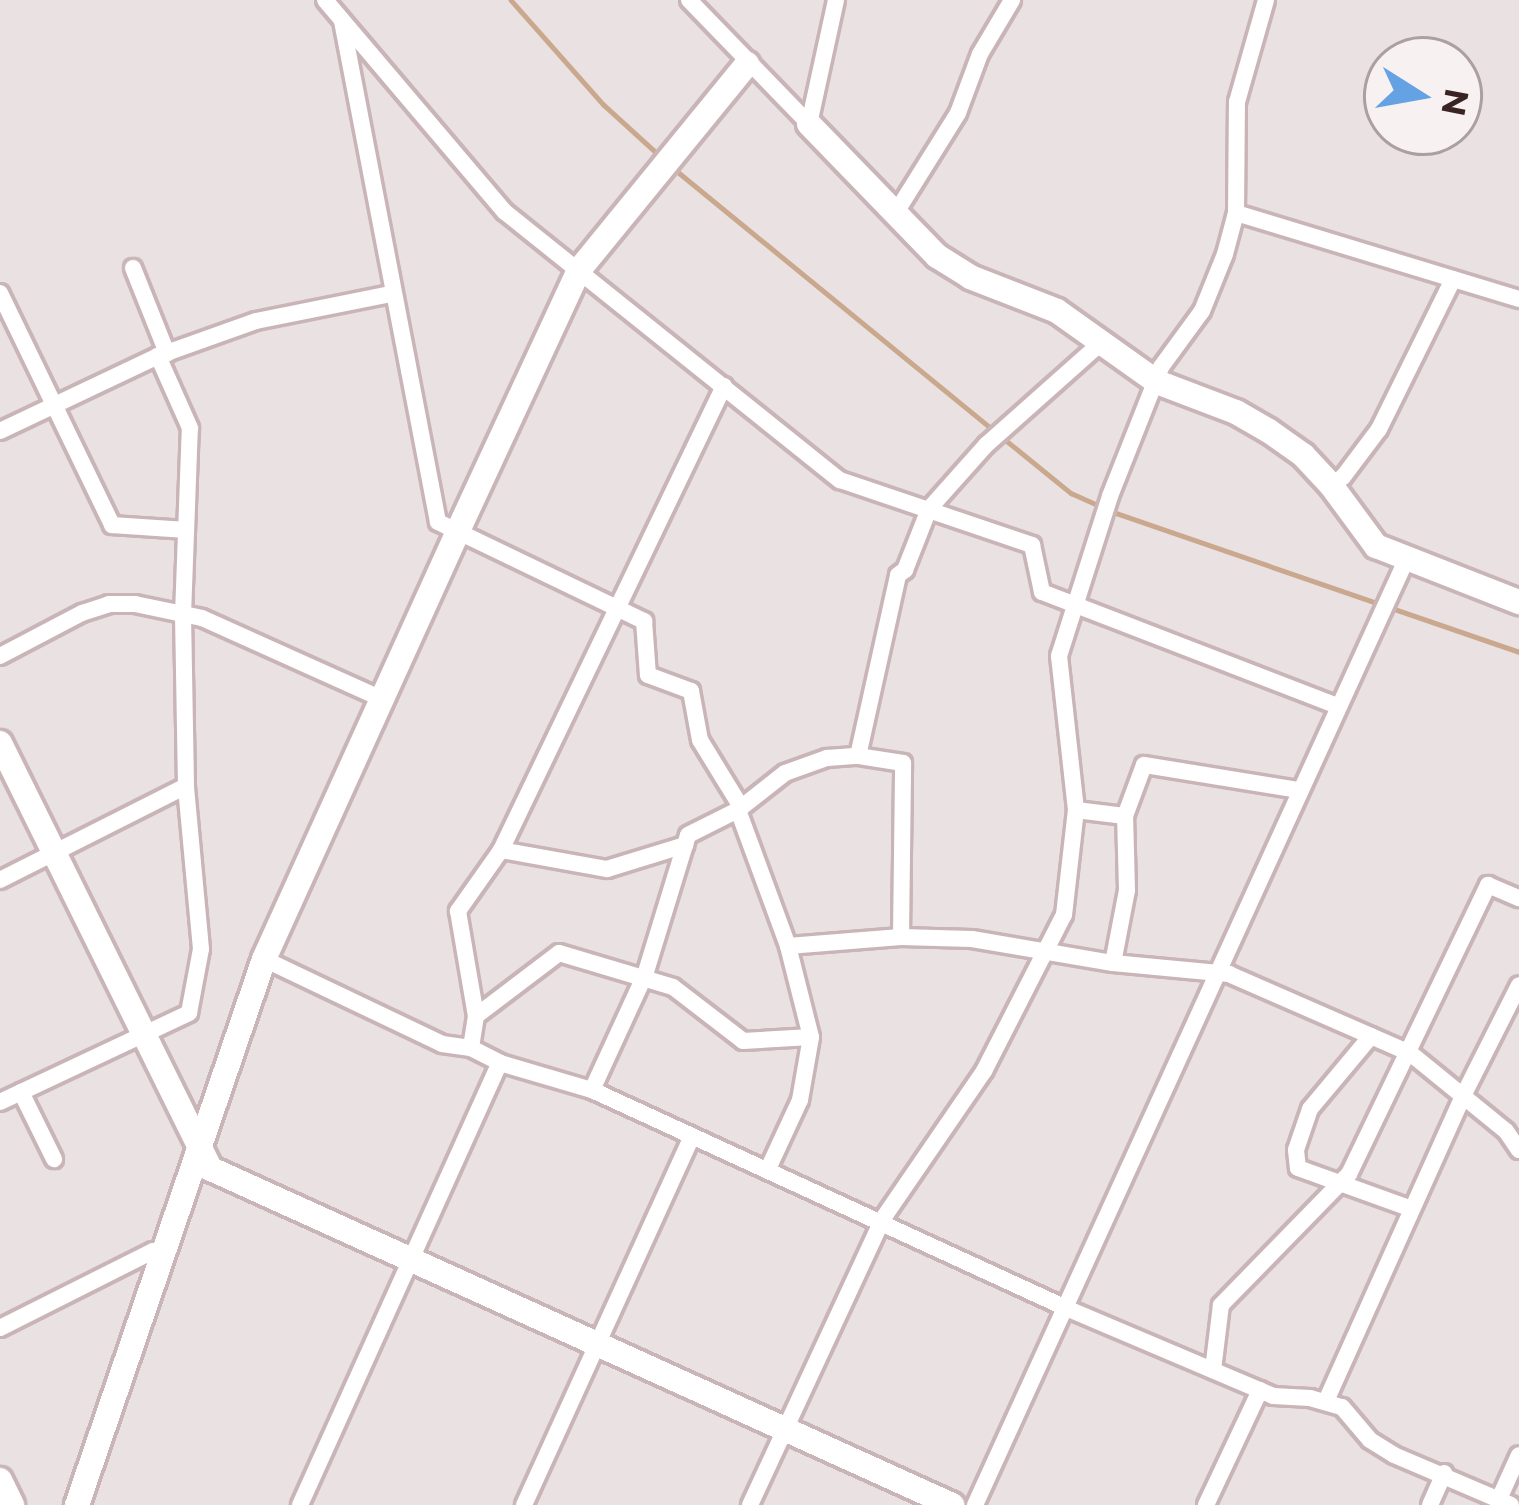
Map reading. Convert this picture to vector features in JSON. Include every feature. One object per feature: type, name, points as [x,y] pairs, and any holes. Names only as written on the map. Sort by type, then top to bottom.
[{"type":"street","points":[[325,0],[505,212],[840,480],[1032,544],[1042,592],[1337,706]]},
{"type":"street","points":[[689,0],[937,256],[970,277],[1025,295],[1157,382],[1269,431],[1331,484],[1359,530],[1376,546],[1519,602]]},
{"type":"street","points":[[809,124],[836,0]]},
{"type":"street","points":[[895,214],[958,113],[980,53],[1012,0]]},
{"type":"street","points":[[750,1505],[882,1220],[984,1071],[1064,915],[1076,810],[1059,656],[1110,496],[1157,382],[1202,311],[1236,213],[1237,102],[1266,0]]},
{"type":"street","points":[[342,20],[438,522],[456,535],[644,621],[649,675],[691,691],[700,740],[739,809],[788,946],[812,1037],[800,1100],[767,1171]]},
{"type":"street","points":[[77,1505],[264,959],[579,270],[747,64]]},
{"type":"street","points":[[1236,213],[1519,299]]},
{"type":"street","points":[[0,1102],[189,1013],[201,949],[186,786],[183,614],[190,428],[133,268]]},
{"type":"street","points":[[1331,484],[1343,477],[1379,428],[1454,279]]},
{"type":"street","points":[[0,293],[112,525],[186,530]]},
{"type":"street","points":[[0,431],[163,355],[256,321],[391,294]]},
{"type":"street","points":[[858,755],[898,574],[905,571],[929,509],[986,445],[1102,342]]},
{"type":"street","points":[[470,1048],[476,1016],[458,911],[501,850],[621,609],[724,386]]},
{"type":"street","points":[[975,1505],[1406,560]]},
{"type":"street","points":[[0,656],[109,604],[202,618],[380,698]]},
{"type":"street","points":[[0,743],[211,1169],[952,1505]]},
{"type":"street","points":[[592,1090],[645,975],[688,836],[739,809],[785,773],[827,758],[858,755],[903,763],[901,937]]},
{"type":"street","points":[[1113,963],[1127,890],[1125,815],[1144,765],[1299,790]]},
{"type":"street","points":[[0,880],[186,786]]},
{"type":"street","points":[[1076,810],[1125,815]]},
{"type":"street","points":[[501,850],[607,869],[686,845]]},
{"type":"street","points":[[1213,1370],[1221,1305],[1340,1187],[1410,1053],[1488,885],[1519,898]]},
{"type":"street","points":[[788,946],[901,937],[972,939],[1113,963],[1216,973],[1410,1053],[1506,1131],[1519,1150]]},
{"type":"street","points":[[476,1016],[559,953],[645,975],[704,1007],[743,1041],[812,1037]]},
{"type":"street","points":[[264,959],[442,1044],[470,1048],[500,1064],[592,1090],[1066,1308],[1260,1390],[1342,1407],[1382,1448],[1505,1502],[1519,1455]]},
{"type":"street","points":[[1326,1401],[1463,1096],[1519,985]]},
{"type":"street","points":[[1371,1036],[1310,1109],[1296,1150],[1298,1168],[1340,1187],[1412,1209]]},
{"type":"street","points":[[300,1505],[500,1064]]},
{"type":"street","points":[[21,1093],[54,1159]]},
{"type":"street","points":[[524,1505],[594,1342],[692,1136]]},
{"type":"street","points":[[0,1328],[153,1251],[163,1252]]},
{"type":"street","points":[[1206,1505],[1260,1390]]},
{"type":"street","points":[[1430,1505],[1444,1473]]},
{"type":"street","points":[[0,1480],[11,1505]]},
{"type":"waterway","points":[[511,0],[604,105],[660,156]]},
{"type":"waterway","points":[[672,167],[993,430]]},
{"type":"waterway","points":[[1002,437],[1071,493],[1100,506]]},
{"type":"waterway","points":[[1110,511],[1519,652]]}]
